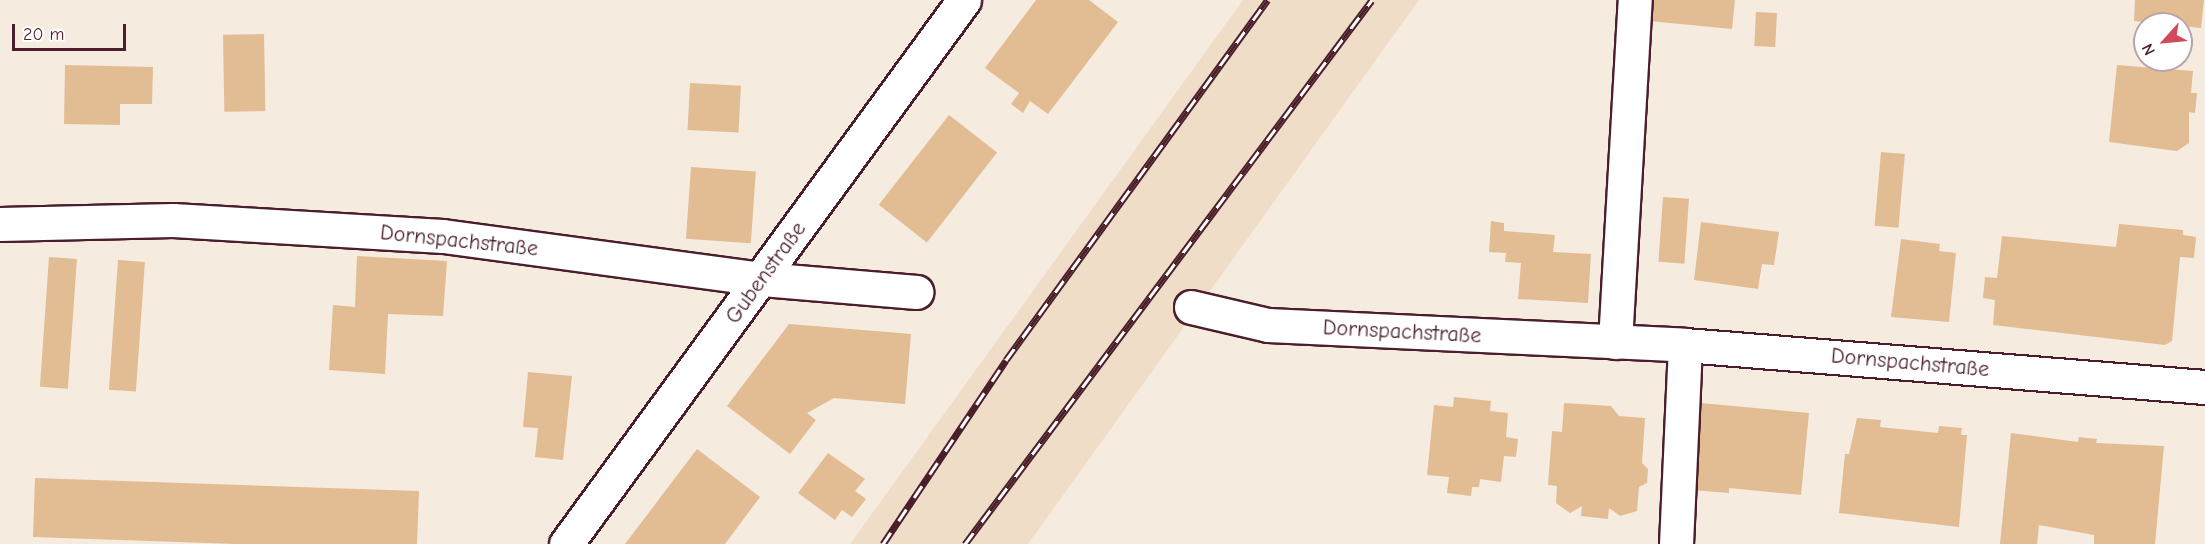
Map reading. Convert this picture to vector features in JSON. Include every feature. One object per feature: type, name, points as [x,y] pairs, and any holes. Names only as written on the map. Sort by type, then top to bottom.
[{"type":"street","name":"Gubenstraße","points":[[566,544],[964,0]]},
{"type":"street","points":[[1615,342],[1635,0]]},
{"type":"street","name":"Dornspachstraße","points":[[0,224],[173,220],[443,236],[762,279],[916,292]]},
{"type":"street","name":"Dornspachstraße","points":[[1191,307],[1268,325],[1685,345],[2205,387]]},
{"type":"street","points":[[1676,544],[1685,345]]},
{"type":"shaded area","points":[[1243,0],[1419,0],[1028,544],[850,544]]},
{"type":"building","points":[[1036,0],[1089,0],[1118,22],[1048,114],[1030,101],[1023,113],[1011,104],[1019,93],[985,68]]},
{"type":"building","points":[[1651,0],[1735,0],[1732,29],[1649,21]]},
{"type":"building","points":[[2135,0],[2204,0],[2201,28],[2193,27],[2193,12],[2134,12]]},
{"type":"building","points":[[1756,12],[1777,13],[1775,47],[1754,46]]},
{"type":"building","points":[[264,34],[265,111],[224,112],[223,35]]},
{"type":"building","points":[[65,65],[153,67],[152,104],[120,104],[120,125],[64,124]]},
{"type":"building","points":[[2117,65],[2133,66],[2133,72],[2193,72],[2191,93],[2197,93],[2195,113],[2189,112],[2189,143],[2177,151],[2109,142]]},
{"type":"building","points":[[690,83],[741,86],[738,133],[688,130]]},
{"type":"building","points":[[949,115],[997,153],[927,242],[879,205]]},
{"type":"building","points":[[1881,152],[1905,154],[1898,228],[1875,226]]},
{"type":"building","points":[[691,167],[756,172],[751,243],[686,239]]},
{"type":"building","points":[[1663,197],[1689,199],[1684,264],[1658,262]]},
{"type":"building","points":[[1491,221],[1504,223],[1504,231],[1555,235],[1553,252],[1591,254],[1588,303],[1518,299],[1521,263],[1505,262],[1506,253],[1489,252]]},
{"type":"building","points":[[1701,222],[1779,232],[1774,265],[1762,264],[1758,289],[1694,280]]},
{"type":"building","points":[[2119,224],[2183,230],[2183,235],[2196,237],[2194,258],[2180,257],[2172,341],[2165,345],[1993,325],[1995,300],[1983,298],[1985,277],[1997,278],[2002,236],[2116,247]]},
{"type":"building","points":[[1901,239],[1940,244],[1939,251],[1956,253],[1949,322],[1891,317]]},
{"type":"building","points":[[357,256],[447,261],[443,316],[388,314],[385,374],[329,370],[333,305],[355,307]]},
{"type":"building","points":[[49,257],[77,259],[68,389],[40,387]]},
{"type":"building","points":[[118,260],[145,262],[136,392],[109,390]]},
{"type":"building","points":[[789,324],[911,334],[905,404],[834,398],[807,413],[816,420],[790,454],[727,406]]},
{"type":"building","points":[[528,372],[572,376],[563,460],[535,457],[538,428],[523,427]]},
{"type":"building","points":[[1454,397],[1491,401],[1490,411],[1508,413],[1506,437],[1518,439],[1516,457],[1504,456],[1501,482],[1480,479],[1479,487],[1472,487],[1471,496],[1447,493],[1449,477],[1427,475],[1434,405],[1453,407]]},
{"type":"building","points":[[1564,403],[1611,406],[1619,416],[1645,418],[1642,463],[1648,469],[1647,483],[1639,487],[1637,511],[1620,516],[1609,508],[1608,519],[1581,516],[1582,506],[1570,513],[1556,503],[1557,486],[1548,485],[1552,431],[1562,432]]},
{"type":"building","points":[[1700,403],[1809,413],[1801,495],[1729,488],[1729,493],[1692,490]]},
{"type":"building","points":[[1857,418],[1881,420],[1880,427],[1938,433],[1939,426],[1962,428],[1961,435],[1967,435],[1959,527],[1839,513],[1845,454],[1849,454]]},
{"type":"building","points":[[2011,433],[2078,442],[2079,437],[2097,439],[2096,443],[2164,446],[2155,544],[2094,544],[2094,535],[2039,525],[2037,544],[2000,544]]},
{"type":"building","points":[[697,449],[760,497],[725,544],[625,544]]},
{"type":"building","points":[[828,453],[865,479],[855,491],[866,499],[852,517],[842,510],[835,520],[798,493]]},
{"type":"building","points":[[35,478],[419,491],[417,544],[236,544],[33,537]]},
{"type":"railway","points":[[883,544],[1006,360],[1268,0]]},
{"type":"railway","points":[[965,544],[1372,0]]}]
